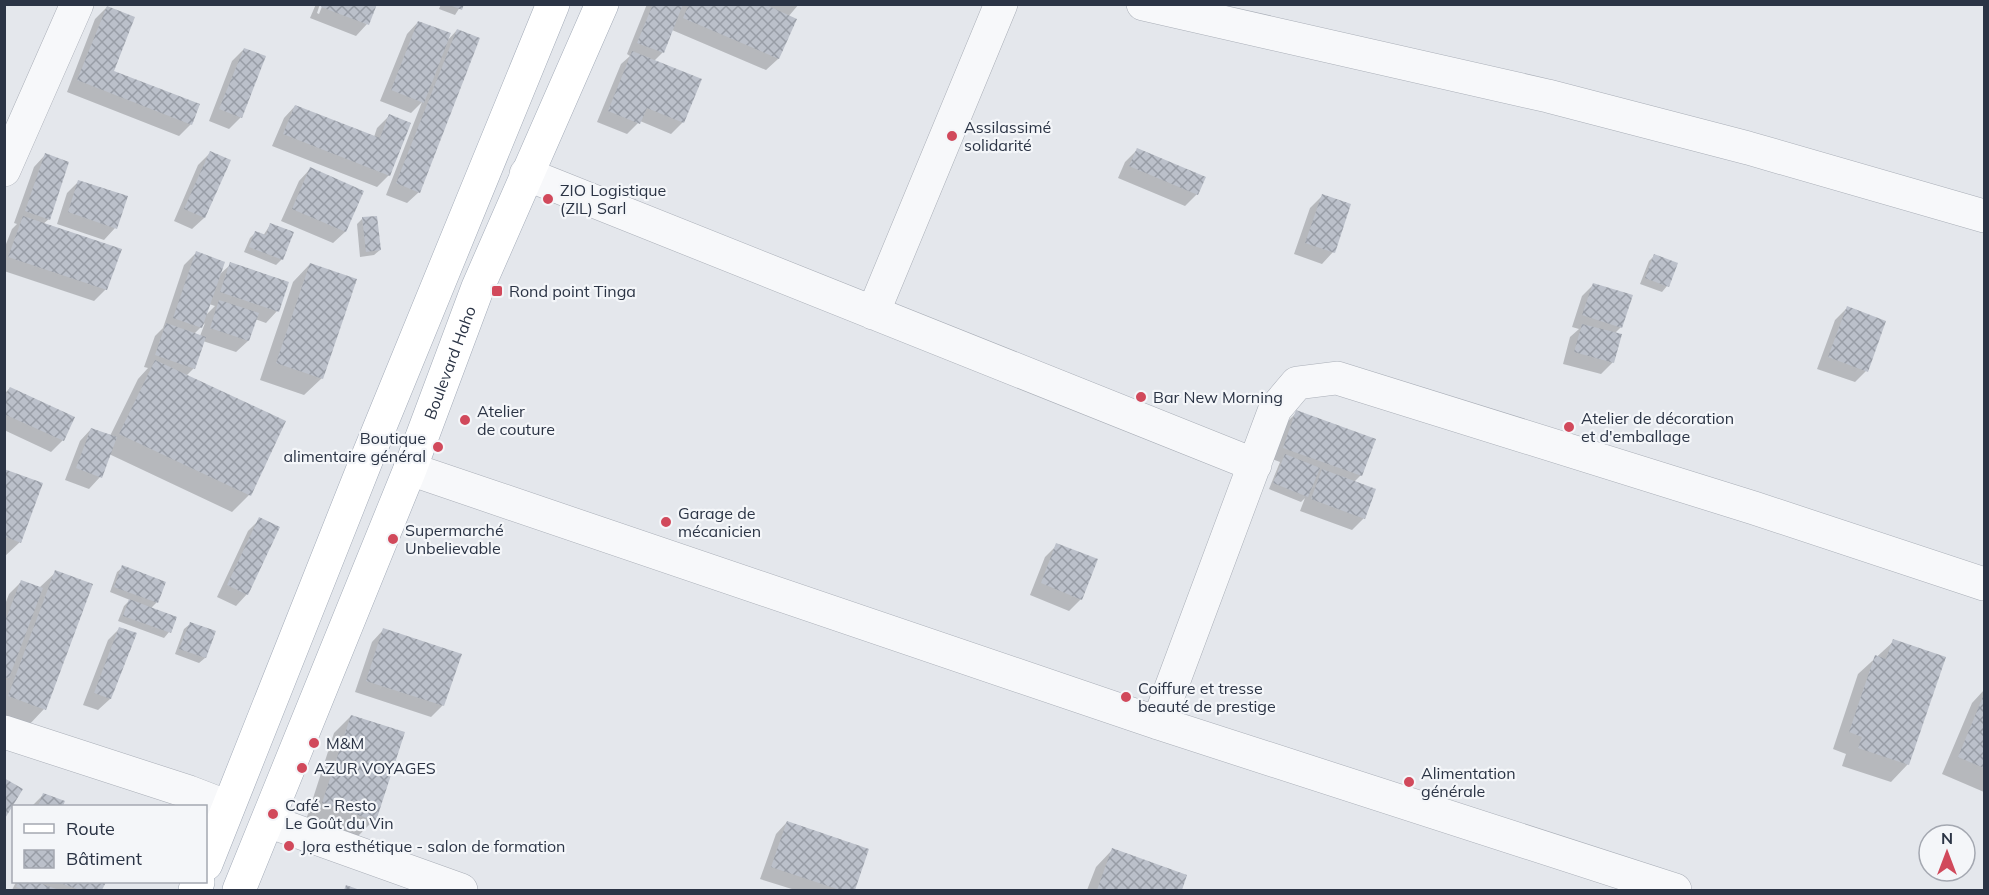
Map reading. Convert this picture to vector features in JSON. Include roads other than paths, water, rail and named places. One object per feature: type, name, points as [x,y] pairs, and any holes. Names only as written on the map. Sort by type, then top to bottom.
[{"type":"main road","points":[[207,861],[368,456],[553,4]]},
{"type":"main road","name":"Boulevard Haho","points":[[239,891],[410,469],[478,287],[602,4]]},
{"type":"street","points":[[4,170],[77,4]]},
{"type":"street","points":[[873,313],[1001,4]]},
{"type":"street","points":[[1143,4],[1548,96],[1748,148],[1984,216]]},
{"type":"street","points":[[526,174],[1255,465]]},
{"type":"street","points":[[1158,723],[1275,409],[1297,383],[1337,378],[1743,504],[1984,584]]},
{"type":"street","points":[[410,469],[1158,723],[1675,891]]},
{"type":"street","points":[[4,732],[189,792],[228,807]]},
{"type":"street","points":[[268,821],[461,891]]},
{"type":"place","name":"Assilassimé solidarité","points":[[952,136]]},
{"type":"place","name":"ZIO Logistique (ZIL) Sarl","points":[[548,199]]},
{"type":"place","name":"Rond point Tinga","points":[[497,291]]},
{"type":"place","name":"Bar New Morning","points":[[1141,397]]},
{"type":"place","name":"Atelier de couture","points":[[465,420]]},
{"type":"place","name":"Atelier de décoration et d'emballage","points":[[1569,427]]},
{"type":"place","name":"Boutique alimentaire général","points":[[438,447]]},
{"type":"place","name":"Garage de mécanicien","points":[[666,522]]},
{"type":"place","name":"Supermarché Unbelievable","points":[[393,539]]},
{"type":"place","name":"Coiffure et tresse beauté de prestige","points":[[1126,697]]},
{"type":"place","name":"M&M","points":[[314,743]]},
{"type":"place","name":"AZUR VOYAGES","points":[[302,768]]},
{"type":"place","name":"Alimentation générale","points":[[1409,782]]},
{"type":"place","name":"Café - Resto Le Goût du Vin","points":[[273,814]]},
{"type":"place","name":"Jọra esthétique - salon de formation","points":[[289,846]]}]
